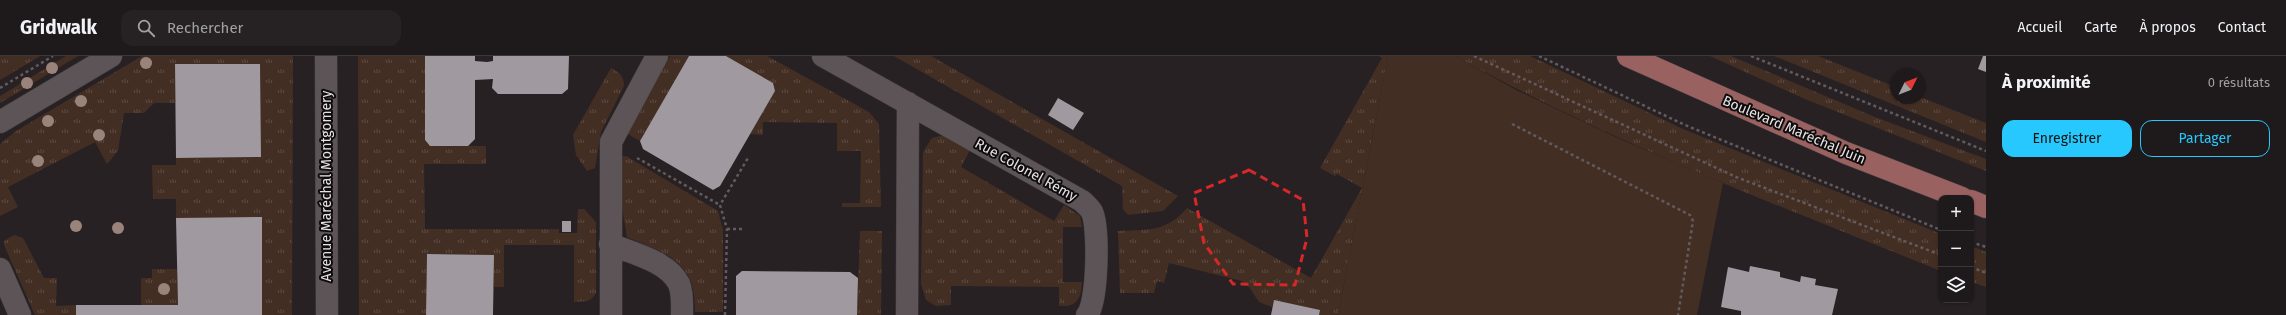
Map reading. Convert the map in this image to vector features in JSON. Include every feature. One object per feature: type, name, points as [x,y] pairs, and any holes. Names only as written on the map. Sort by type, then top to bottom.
[{"type":"main road","name":"Boulevard Maréchal Juin","points":[[1628,56],[1846,153],[1954,195]]},
{"type":"main road","points":[[1974,202],[1986,206]]},
{"type":"street","points":[[0,122],[111,56]]},
{"type":"street","name":"Avenue Maréchal Montgomery","points":[[326,56],[327,315]]},
{"type":"street","points":[[611,315],[611,142],[657,56]]},
{"type":"street","name":"Rue Colonel Rémy","points":[[823,56],[1082,201],[1092,212],[1094,225],[1096,276],[1093,303],[1087,315]]},
{"type":"street","points":[[907,315],[908,104]]},
{"type":"street","points":[[610,244],[661,266],[671,274],[678,284],[682,299],[682,315]]},
{"type":"street","points":[[0,269],[20,315]]},
{"type":"path","points":[[0,88],[53,56]]},
{"type":"path","points":[[1474,56],[1736,177],[1938,255]]},
{"type":"path","points":[[1539,56],[1684,125],[1938,229]]},
{"type":"path","points":[[1751,56],[1986,152]]},
{"type":"path","points":[[1512,124],[1690,215],[1693,221],[1678,315]]},
{"type":"path","points":[[611,142],[720,205],[727,229],[725,315]]},
{"type":"path","points":[[720,205],[748,158]]},
{"type":"path","points":[[727,229],[744,229]]},
{"type":"path","points":[[1974,243],[1986,248]]},
{"type":"path","points":[[1974,268],[1986,273]]},
{"type":"highlighted area","points":[[1249,170],[1303,200],[1307,238],[1295,285],[1233,284],[1204,243],[1194,193]]},
{"type":"green space","points":[[0,56],[40,56],[0,80]]},
{"type":"green space","points":[[66,56],[78,56],[0,103],[0,96]]},
{"type":"green space","points":[[142,56],[293,56],[292,315],[262,315],[262,217],[176,218],[176,199],[153,199],[152,165],[176,165],[176,158],[260,157],[260,64],[175,64],[175,103],[154,103],[144,113],[124,113],[118,151],[107,164],[95,142],[8,187],[18,207],[0,216],[0,144],[16,131]]},
{"type":"green space","points":[[358,56],[425,56],[425,141],[431,146],[486,146],[486,164],[424,164],[425,229],[559,229],[559,233],[577,233],[578,209],[584,209],[596,222],[596,293],[592,298],[587,301],[574,302],[574,245],[504,245],[504,287],[494,287],[494,255],[427,254],[426,315],[359,315]]},
{"type":"green space","points":[[670,56],[689,56],[640,141],[626,133]]},
{"type":"green space","points":[[726,56],[767,56],[869,112],[879,124],[881,207],[842,207],[842,203],[860,203],[861,151],[837,151],[837,123],[763,122],[763,135],[750,134],[775,91],[773,83]]},
{"type":"green space","points":[[894,56],[931,56],[1178,196],[1163,211],[1128,215],[1123,209],[1122,186]]},
{"type":"green space","points":[[1379,56],[1388,56],[1338,315],[1319,315],[1319,310],[1274,300],[1272,307],[1259,302],[1249,287],[1242,281],[1169,263],[1164,283],[1157,281],[1154,293],[1120,293],[1118,231],[1147,230],[1164,226],[1172,222],[1187,208],[1311,278],[1362,188],[1337,174],[1335,176],[1320,168],[1382,58]]},
{"type":"green space","points":[[1388,56],[1455,56],[1516,90],[1622,140],[1723,183],[1697,315],[1338,315]]},
{"type":"green space","points":[[1455,56],[1530,56],[1683,129],[1938,233],[1938,270],[1695,171],[1573,117]]},
{"type":"green space","points":[[1710,56],[1731,56],[1875,117],[1986,159],[1986,171],[1805,99]]},
{"type":"green space","points":[[1774,56],[1818,56],[1890,85],[1890,103]]},
{"type":"green space","points":[[611,68],[621,75],[624,86],[601,132],[595,168],[587,171],[576,155],[573,135]]},
{"type":"green space","points":[[1926,99],[1986,123],[1986,142],[1892,104],[1926,104]]},
{"type":"green space","points":[[947,136],[970,150],[961,167],[1054,221],[1064,205],[1080,216],[1082,227],[1063,227],[1063,282],[1082,282],[1081,293],[1077,301],[1070,305],[1059,306],[1059,287],[951,286],[951,305],[936,306],[926,300],[921,284],[923,152],[932,138]]},
{"type":"green space","points":[[626,156],[718,211],[723,230],[723,312],[695,312],[694,295],[690,281],[684,270],[666,255],[627,237],[619,190],[620,157]]},
{"type":"green space","points":[[860,231],[882,231],[881,315],[857,315]]},
{"type":"green space","points":[[14,235],[23,238],[44,278],[57,278],[56,306],[76,305],[76,315],[35,315],[4,245],[4,241]]},
{"type":"green space","points":[[1974,247],[1986,252],[1986,287],[1974,283]]},
{"type":"green space","points":[[152,269],[177,269],[178,305],[141,305],[141,278],[152,278]]},
{"type":"building","points":[[425,56],[475,56],[475,61],[487,62],[493,61],[493,56],[569,56],[568,89],[562,94],[498,94],[492,88],[493,79],[475,80],[475,139],[468,146],[430,146],[425,140]]},
{"type":"building","points":[[689,56],[726,56],[773,83],[775,91],[720,186],[713,190],[643,149],[640,141]]},
{"type":"building","points":[[1983,56],[1986,56],[1986,72],[1978,69]]},
{"type":"building","points":[[175,64],[260,64],[261,157],[176,158]]},
{"type":"building","points":[[1058,98],[1084,113],[1073,130],[1048,115]]},
{"type":"building","points":[[262,217],[262,315],[76,315],[76,305],[178,305],[176,218]]},
{"type":"building","points":[[562,221],[571,221],[571,232],[562,232]]},
{"type":"building","points":[[427,254],[494,255],[493,315],[426,315]]},
{"type":"building","points":[[1750,266],[1780,272],[1780,277],[1800,282],[1801,276],[1816,279],[1815,285],[1838,289],[1832,315],[1741,315],[1741,311],[1721,307],[1728,267],[1749,272]]},
{"type":"building","points":[[742,271],[850,272],[858,278],[857,315],[736,315],[736,276]]},
{"type":"building","points":[[1274,300],[1320,310],[1319,315],[1271,315]]}]
